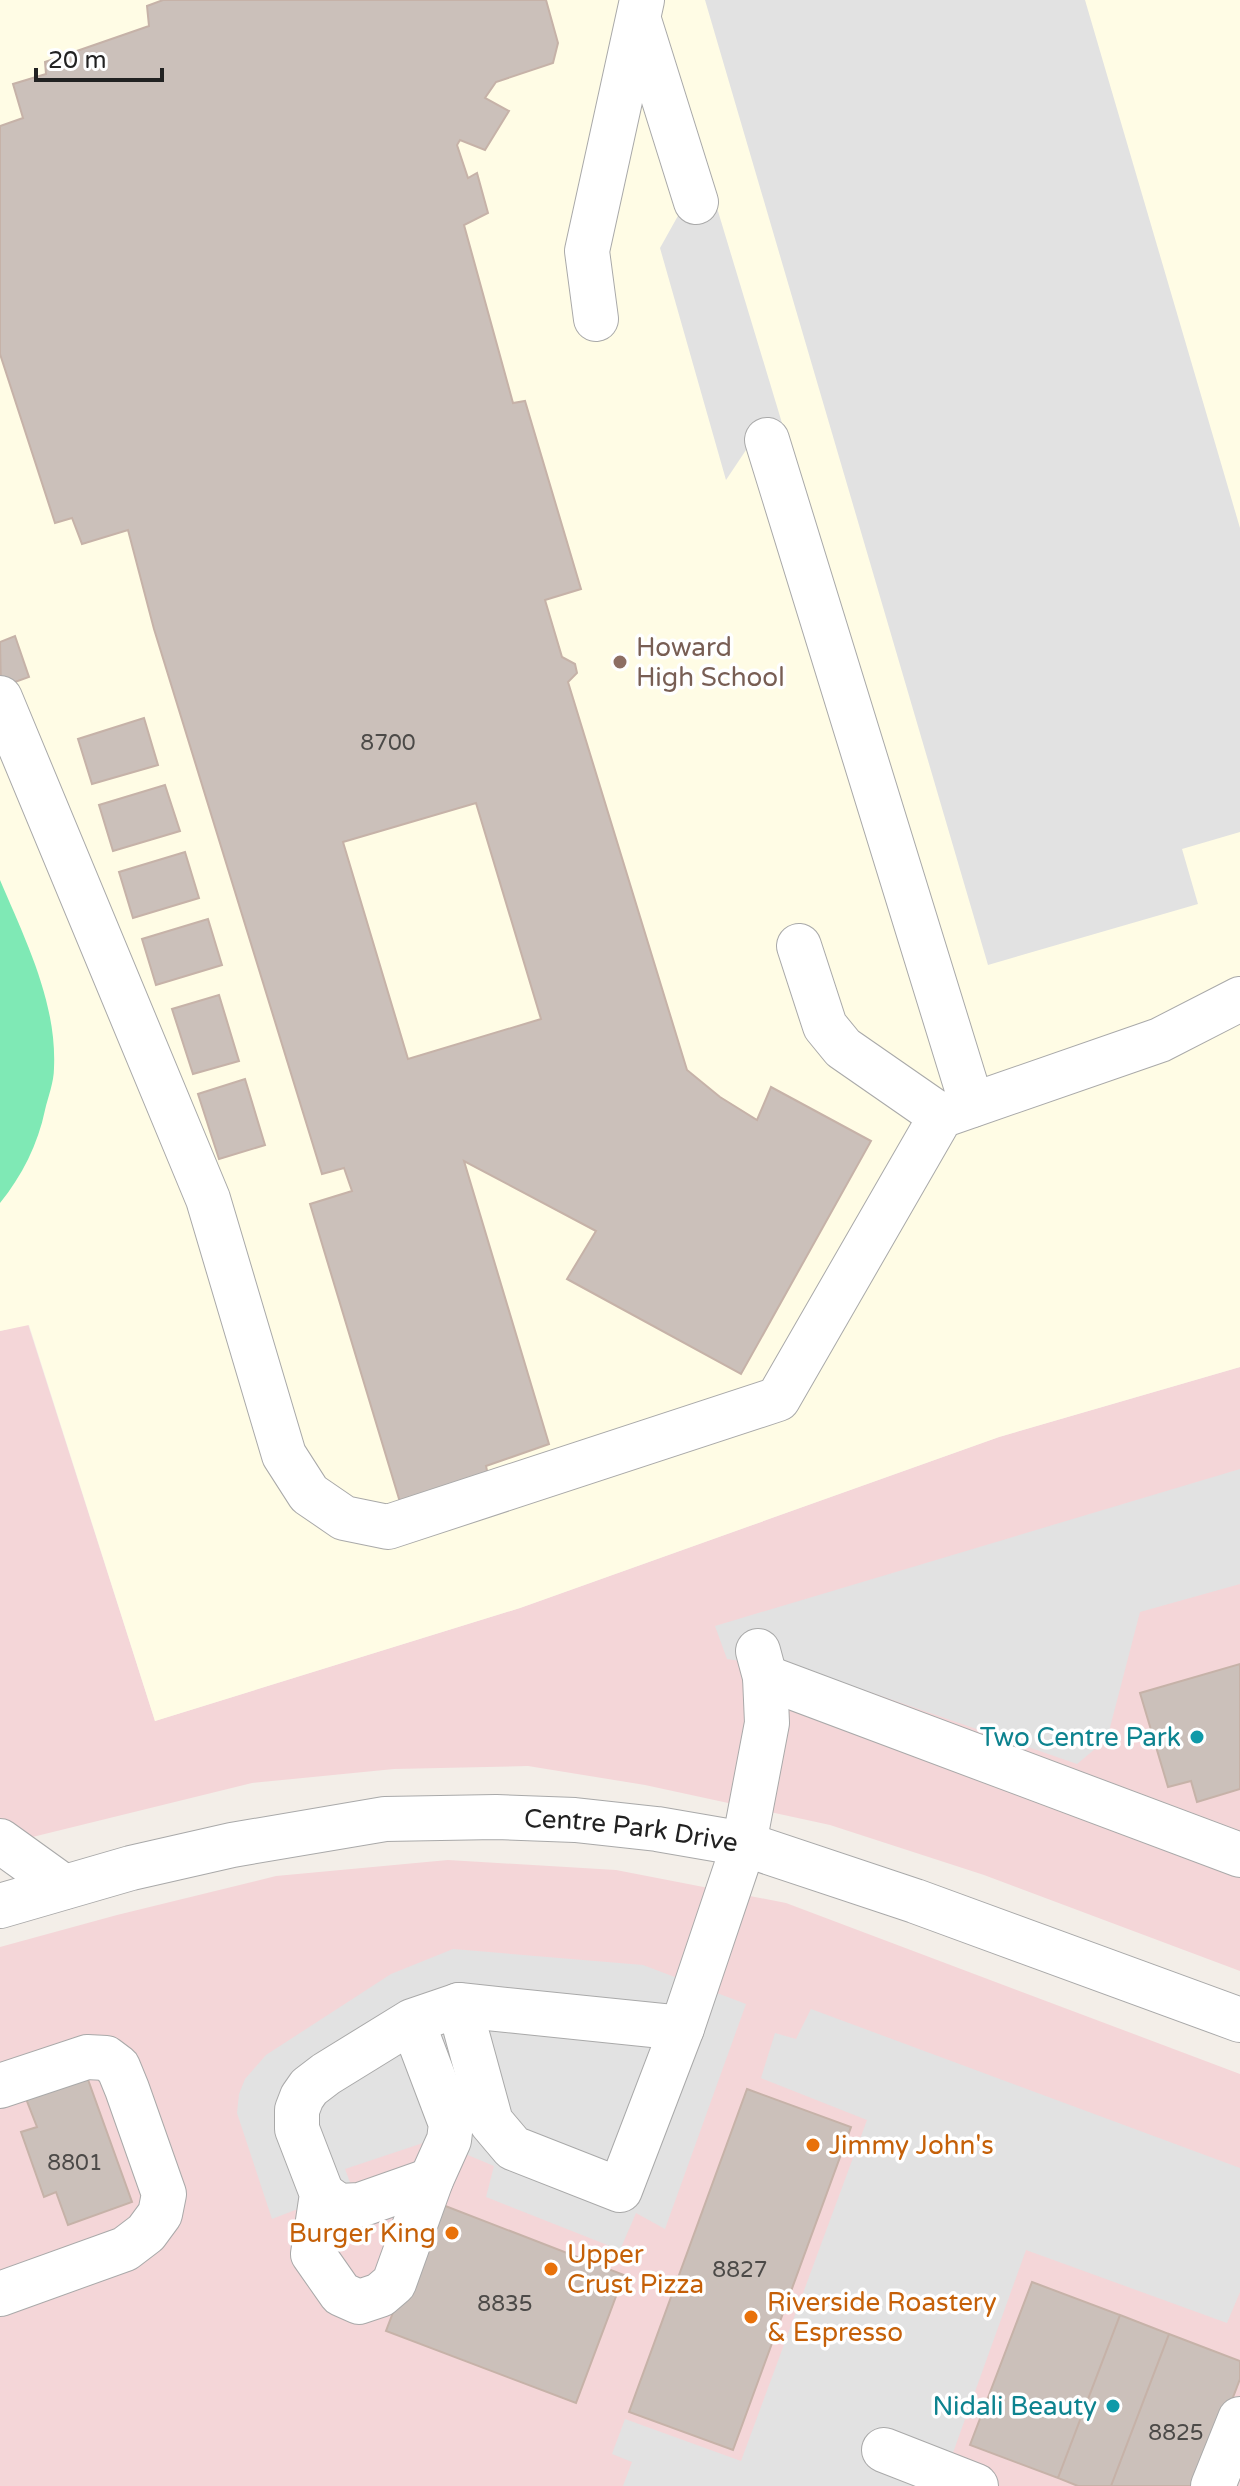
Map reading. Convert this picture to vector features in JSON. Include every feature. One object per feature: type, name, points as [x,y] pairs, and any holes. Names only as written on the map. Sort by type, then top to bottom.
[{"type":"street","points":[[640,9],[696,202]]},
{"type":"street","points":[[596,319],[587,251],[640,9]]},
{"type":"street","points":[[767,440],[956,1110]]},
{"type":"street","points":[[0,698],[208,1199],[284,1455],[309,1494],[344,1518],[388,1527],[778,1399],[956,1110],[1160,1040],[1223,1009]]},
{"type":"street","points":[[799,946],[825,1026],[843,1048],[956,1110]]},
{"type":"street","points":[[459,2005],[491,2122],[513,2148],[620,2190],[682,2028],[744,1844],[767,1723],[761,1664],[1240,1855]]},
{"type":"street","name":"Centre Park Drive","points":[[0,1906],[131,1868],[232,1845],[385,1819],[496,1817],[575,1820],[657,1829],[744,1844],[915,1901],[1240,2020]]},
{"type":"street","points":[[0,1841],[64,1887]]},
{"type":"street","points":[[412,2021],[451,2124],[449,2140],[431,2180],[394,2283],[380,2295],[359,2302],[341,2294],[313,2254],[322,2194],[297,2129],[297,2110],[309,2087],[412,2021],[459,2005],[682,2028]]},
{"type":"street","points":[[0,2086],[87,2057],[106,2058],[118,2067],[164,2194],[160,2214],[153,2224],[125,2249],[0,2294]]},
{"type":"street","points":[[322,2194],[339,2206],[360,2205],[431,2180]]},
{"type":"street","points":[[1213,2486],[1240,2419]]},
{"type":"street","points":[[884,2450],[976,2486]]},
{"type":"shaded area","name":"Howard High School","points":[[0,0],[1240,0],[1240,1367],[999,1437],[520,1608],[155,1721],[29,1325],[0,1331]]},
{"type":"shaded area","points":[[705,0],[1085,0],[1240,528],[1240,832],[1182,849],[1198,904],[988,965]]},
{"type":"shaded area","points":[[714,198],[785,433],[748,447],[726,480],[660,248],[684,205]]},
{"type":"shaded area","points":[[28,1324],[155,1721],[520,1608],[999,1437],[1240,1367],[1240,1971],[984,1875],[830,1825],[645,1785],[528,1766],[394,1769],[252,1783],[0,1845],[0,1331]]},
{"type":"shaded area","points":[[1240,1469],[1240,1584],[1140,1612],[1107,1739],[1077,1764],[864,1690],[761,1664],[727,1659],[715,1626]]},
{"type":"shaded area","points":[[448,1860],[616,1870],[786,1903],[1240,2074],[1240,2486],[0,2486],[0,1947],[276,1876]]},
{"type":"shaded area","points":[[453,1949],[643,1965],[746,2004],[665,2229],[636,2213],[620,2250],[486,2197],[494,2166],[432,2140],[345,2169],[352,2188],[272,2219],[237,2113],[239,2094],[245,2079],[266,2055],[391,1974]]},
{"type":"shaded area","points":[[811,2009],[1240,2168],[1240,2292],[1227,2323],[1026,2250],[941,2486],[623,2486],[632,2462],[612,2454],[625,2419],[741,2461],[867,2120],[761,2078],[775,2033],[796,2039]]},
{"type":"green space","points":[[0,880],[45,995],[54,1043],[54,1068],[42,1123],[33,1147],[22,1171],[0,1203]]},
{"type":"building","name":"Howard High School","points":[[163,0],[546,0],[558,43],[553,63],[496,82],[485,98],[509,111],[485,150],[460,140],[457,145],[468,178],[477,173],[488,213],[464,225],[513,403],[525,401],[581,589],[545,600],[562,657],[575,664],[577,673],[568,682],[687,1070],[720,1097],[757,1120],[771,1087],[871,1141],[741,1374],[567,1279],[596,1231],[464,1161],[549,1444],[486,1466],[491,1489],[403,1512],[310,1204],[352,1191],[344,1168],[322,1174],[154,629],[128,530],[82,544],[72,518],[55,523],[0,354],[0,126],[23,118],[13,84],[46,74],[45,62],[149,26],[147,6]],"holes":[[[476,803],[541,1019],[408,1059],[343,842]]]},
{"type":"building","points":[[15,636],[29,677],[1,687],[0,642]]},
{"type":"building","points":[[144,718],[158,765],[92,784],[78,739]]},
{"type":"building","points":[[165,785],[180,831],[113,851],[99,805]]},
{"type":"building","points":[[185,852],[199,898],[133,918],[119,872]]},
{"type":"building","points":[[208,919],[222,965],[156,985],[142,939]]},
{"type":"building","points":[[219,995],[239,1061],[193,1074],[172,1009]]},
{"type":"building","points":[[245,1079],[265,1145],[219,1159],[198,1094]]},
{"type":"building","name":"Two Centre Park","points":[[1240,1664],[1240,1789],[1197,1802],[1191,1781],[1168,1787],[1140,1693]]},
{"type":"building","points":[[86,2074],[132,2202],[68,2225],[56,2192],[44,2197],[21,2132],[37,2127],[25,2096]]},
{"type":"building","points":[[747,2089],[851,2127],[733,2450],[629,2412]]},
{"type":"building","points":[[435,2202],[624,2275],[576,2403],[386,2331]]},
{"type":"building","points":[[1032,2282],[1120,2315],[1058,2478],[970,2445]]},
{"type":"building","name":"Nidali Beauty","points":[[1120,2315],[1169,2334],[1111,2486],[1078,2486],[1058,2478]]},
{"type":"building","points":[[1169,2334],[1240,2361],[1240,2379],[1199,2486],[1111,2486]]},
{"type":"place","name":"Howard High School","points":[[620,662]]},
{"type":"place","name":"Two Centre Park","points":[[1197,1737]]},
{"type":"place","name":"Jimmy John's","points":[[813,2145]]},
{"type":"place","name":"Burger King","points":[[452,2233]]},
{"type":"place","name":"Upper Crust Pizza","points":[[551,2269]]},
{"type":"place","name":"Riverside Roastery & Espresso","points":[[751,2317]]},
{"type":"place","name":"Nidali Beauty","points":[[1113,2406]]}]
